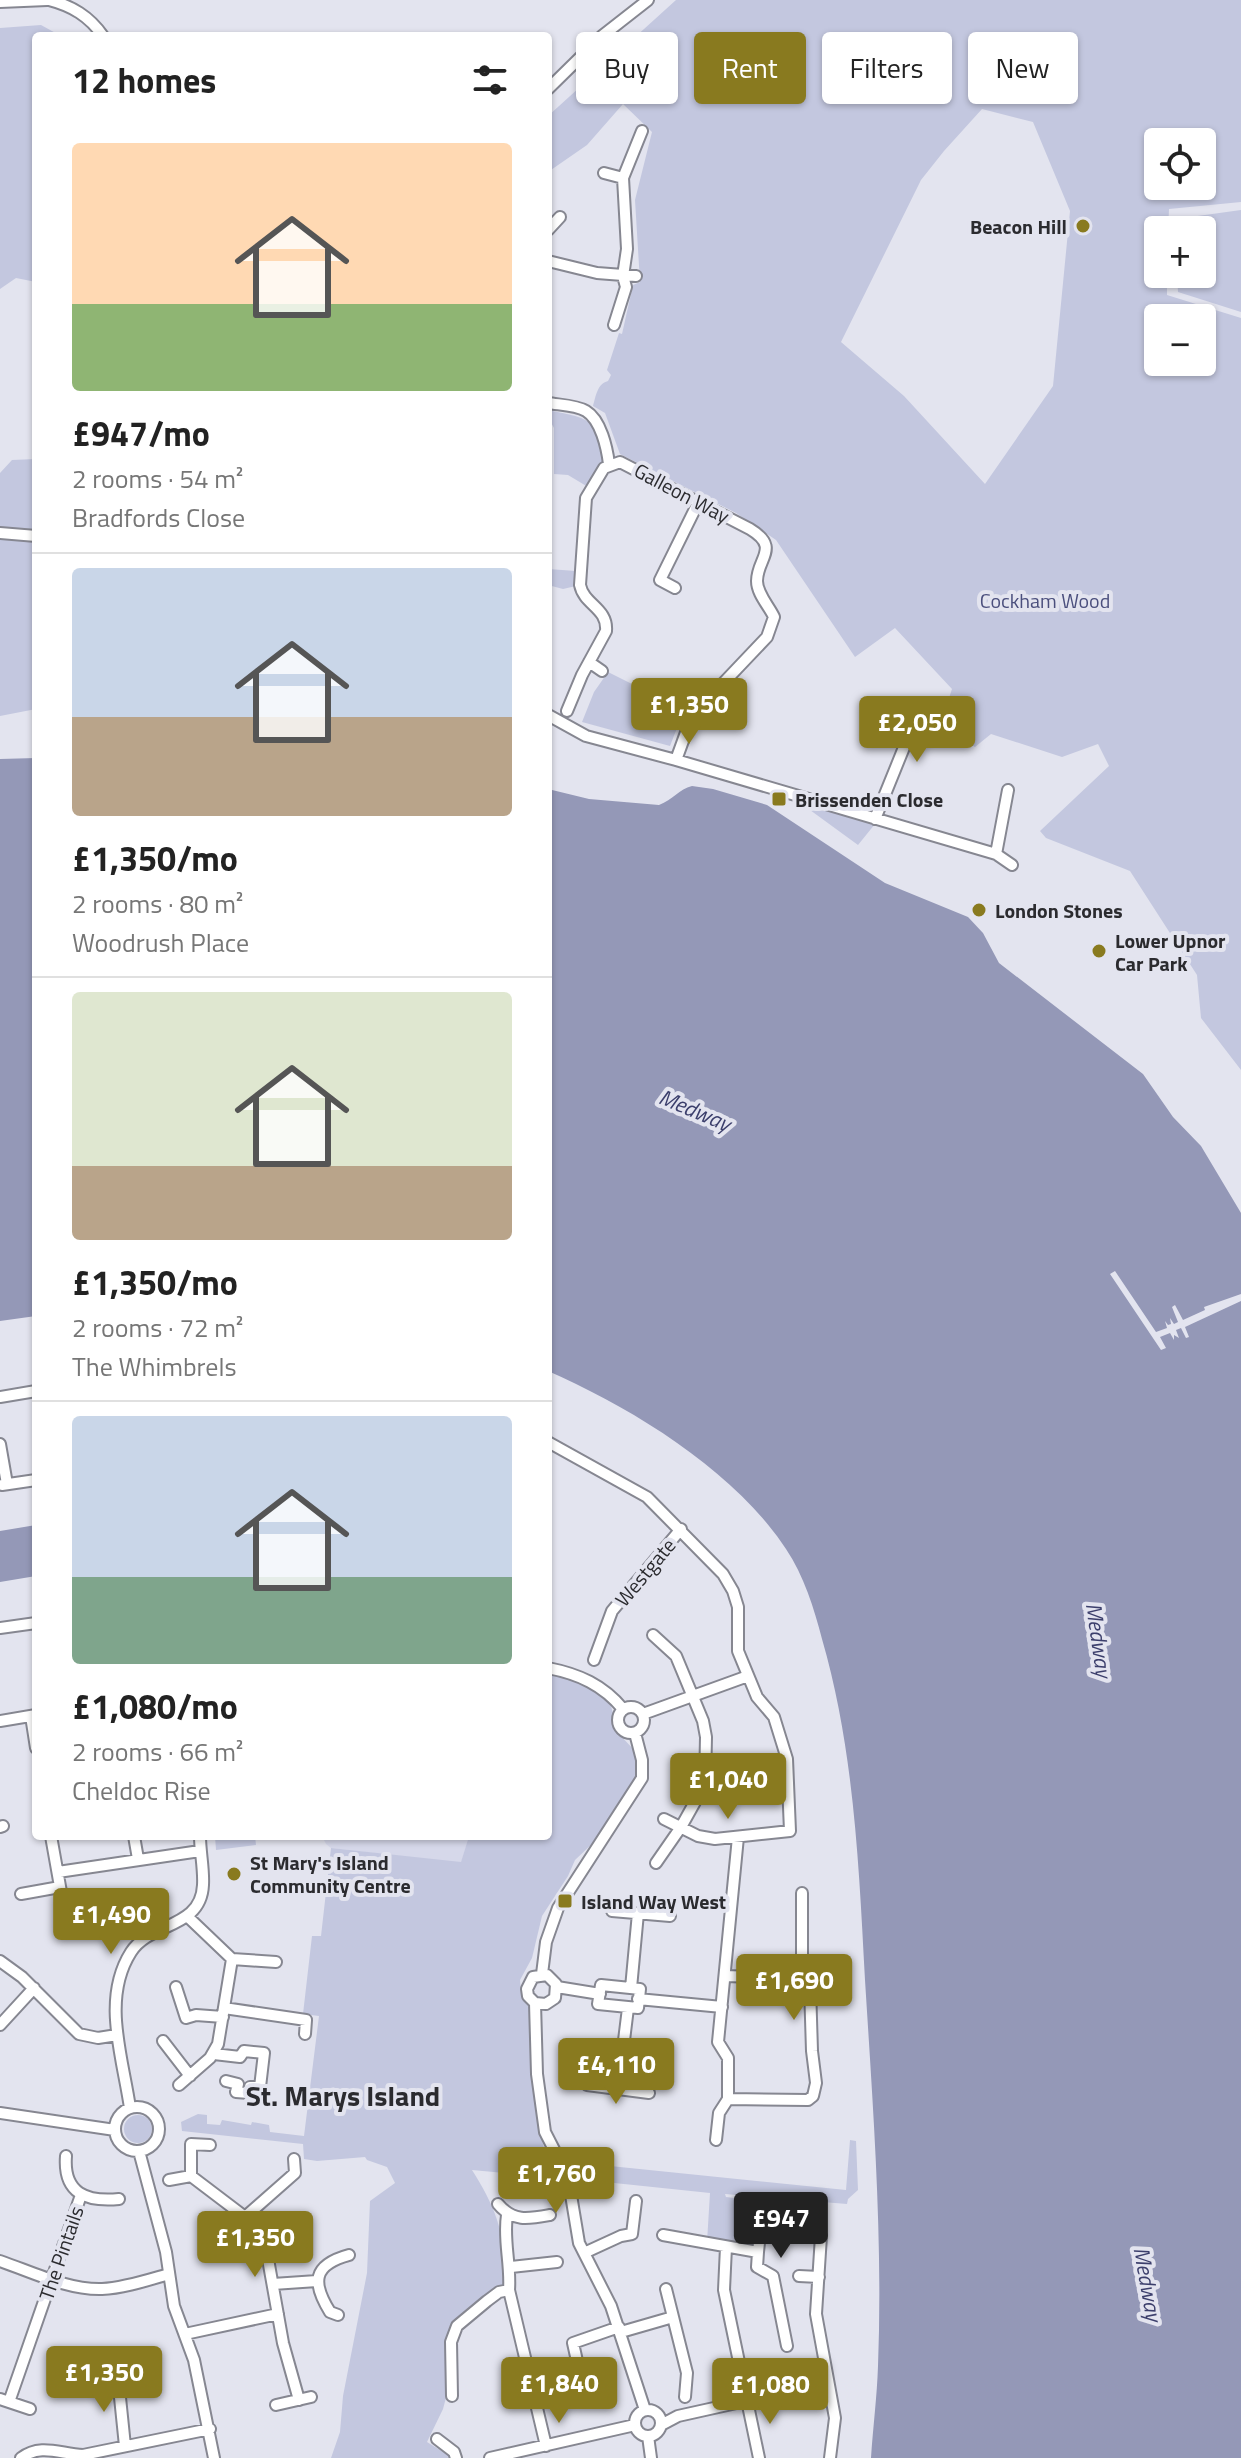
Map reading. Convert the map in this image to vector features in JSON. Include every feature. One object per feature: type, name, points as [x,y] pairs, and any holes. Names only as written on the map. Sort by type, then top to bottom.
[{"type":"street","points":[[0,2],[48,0],[67,4],[81,12],[99,32]]},
{"type":"street","points":[[552,85],[602,36],[648,0]]},
{"type":"street","points":[[614,325],[626,287],[623,276],[627,249],[623,178],[642,131]]},
{"type":"street","points":[[604,173],[623,178]]},
{"type":"street","points":[[552,226],[560,217]]},
{"type":"street","points":[[552,262],[636,276]]},
{"type":"street","points":[[552,404],[587,411],[598,427],[609,464]]},
{"type":"street","name":"Galleon Way","points":[[567,711],[606,631],[607,623],[600,611],[581,594],[579,565],[586,498],[595,479],[609,464],[629,465],[750,529],[763,540],[766,558],[757,581],[760,593],[774,617],[767,637],[690,719],[676,760]]},
{"type":"street","points":[[675,588],[660,580],[698,503]]},
{"type":"street","points":[[0,533],[32,536]]},
{"type":"street","points":[[589,662],[602,671]]},
{"type":"street","points":[[875,819],[907,740],[892,714]]},
{"type":"street","points":[[552,717],[586,736],[996,854],[1009,860],[1012,865]]},
{"type":"street","points":[[996,854],[1008,790]]},
{"type":"street","points":[[0,1397],[32,1392]]},
{"type":"street","points":[[0,1444],[4,1485],[32,1481]]},
{"type":"street","points":[[552,1444],[647,1497],[723,1574],[738,1607],[738,1651],[757,1697],[774,1717],[787,1759],[790,1831],[738,1837],[698,1836],[664,1819]]},
{"type":"street","name":"Westgate","points":[[594,1660],[612,1611],[681,1529]]},
{"type":"street","points":[[0,1628],[32,1624]]},
{"type":"street","points":[[653,1635],[676,1656],[703,1721],[706,1737],[705,1784],[656,1863]]},
{"type":"street","points":[[552,1669],[586,1679],[609,1693],[623,1709]]},
{"type":"street","points":[[643,1714],[748,1676]]},
{"type":"street","points":[[635,1707],[643,1714],[642,1728],[635,1733],[625,1732],[618,1725],[618,1716],[623,1709],[635,1707]]},
{"type":"street","points":[[0,1721],[32,1716]]},
{"type":"street","points":[[542,1974],[546,1942],[558,1908],[642,1778],[642,1760],[635,1733]]},
{"type":"street","points":[[716,2140],[719,2113],[728,2099],[728,2058],[718,2042],[738,1837]]},
{"type":"street","points":[[52,1840],[66,1920],[98,1918],[118,1929]]},
{"type":"street","points":[[135,1840],[138,1859]]},
{"type":"street","points":[[130,2108],[117,2035],[115,2005],[120,1979],[130,1953],[142,1940],[188,1917],[196,1908],[203,1885],[200,1840]]},
{"type":"street","points":[[58,1872],[200,1851]]},
{"type":"street","points":[[21,1894],[60,1887]]},
{"type":"street","points":[[728,2099],[808,2100],[813,2096],[816,2083],[810,1986],[802,1971],[802,1893]]},
{"type":"street","points":[[612,1911],[670,1916]]},
{"type":"street","points":[[631,1988],[638,1913]]},
{"type":"street","points":[[188,1917],[232,1959],[276,1962]]},
{"type":"street","points":[[179,2085],[214,2054],[232,1959]]},
{"type":"street","points":[[0,1961],[34,1988],[79,2034],[91,2038],[117,2035]]},
{"type":"street","points":[[725,1976],[756,1977],[802,1971]]},
{"type":"street","points":[[535,2003],[551,2002],[555,1998],[557,1987],[551,1977],[542,1974],[533,1977],[527,1986],[528,1996],[535,2003],[537,2074],[542,2114],[551,2147],[568,2177],[574,2226],[620,2329],[645,2410]]},
{"type":"street","points":[[601,1985],[640,1989],[638,2008],[598,2004],[600,1994],[601,1985]]},
{"type":"street","points":[[176,1987],[186,2018],[223,2012],[306,2020],[305,2034]]},
{"type":"street","points":[[557,1987],[600,1994]]},
{"type":"street","points":[[0,2025],[34,1988]]},
{"type":"street","points":[[638,1999],[722,2007]]},
{"type":"street","points":[[618,2089],[628,2008]]},
{"type":"street","points":[[163,2041],[190,2076]]},
{"type":"street","points":[[214,2054],[240,2057],[244,2051],[264,2053],[265,2087],[250,2087],[249,2093],[236,2092],[238,2084],[226,2081]]},
{"type":"street","points":[[587,2085],[649,2093]]},
{"type":"street","points":[[130,2108],[151,2112],[158,2125],[152,2145],[139,2151],[120,2143],[115,2130],[119,2117],[130,2108]]},
{"type":"street","points":[[0,2113],[115,2130]]},
{"type":"street","points":[[191,2176],[191,2144],[210,2145]]},
{"type":"street","points":[[139,2151],[174,2306],[194,2360],[214,2458]]},
{"type":"street","name":"The Pintails","points":[[66,2156],[65,2168],[69,2179],[81,2195],[99,2201],[119,2199]]},
{"type":"street","points":[[245,2217],[295,2173],[294,2159]]},
{"type":"street","points":[[169,2180],[191,2176],[245,2217],[260,2238],[278,2314],[305,2398],[276,2405]]},
{"type":"street","name":"The Pintails","points":[[30,2409],[4,2401],[81,2195]]},
{"type":"street","points":[[584,2253],[632,2234],[636,2201]]},
{"type":"street","points":[[498,2204],[507,2215],[511,2267],[509,2290],[546,2446]]},
{"type":"street","points":[[507,2215],[530,2219],[550,2215]]},
{"type":"street","points":[[760,2233],[757,2267],[773,2276],[787,2346]]},
{"type":"street","points":[[663,2235],[758,2252]]},
{"type":"street","points":[[821,2236],[816,2314],[835,2418],[830,2458]]},
{"type":"street","points":[[726,2247],[724,2290],[759,2458]]},
{"type":"street","points":[[338,2315],[330,2312],[317,2281],[326,2264],[349,2255]]},
{"type":"street","points":[[0,2261],[77,2287],[106,2289],[169,2274]]},
{"type":"street","points":[[511,2267],[557,2262]]},
{"type":"street","points":[[799,2276],[819,2277]]},
{"type":"street","points":[[273,2284],[317,2281]]},
{"type":"street","points":[[666,2289],[687,2373],[685,2397]]},
{"type":"street","points":[[452,2396],[451,2342],[457,2326],[499,2292],[509,2290]]},
{"type":"street","points":[[185,2334],[278,2314]]},
{"type":"street","points":[[583,2388],[573,2343],[673,2317]]},
{"type":"street","points":[[102,2381],[130,2375]]},
{"type":"street","points":[[118,2378],[125,2446]]},
{"type":"street","points":[[660,2420],[827,2383]]},
{"type":"street","points":[[645,2410],[654,2410],[660,2420],[655,2434],[648,2436],[640,2433],[635,2425],[638,2414],[645,2410]]},
{"type":"street","points":[[490,2458],[635,2425]]},
{"type":"street","points":[[21,2458],[32,2451],[51,2449],[68,2455],[83,2455],[210,2429]]},
{"type":"street","points":[[648,2436],[651,2458]]},
{"type":"street","points":[[437,2439],[454,2452],[456,2458]]},
{"type":"shaded area","points":[[324,1840],[468,1840],[461,1863],[331,1848]]},
{"type":"green space","name":"Cockham Wood","points":[[676,0],[1241,0],[1241,202],[1169,209],[1169,216],[1144,216],[1144,288],[1167,288],[1167,295],[1196,304],[1144,304],[1144,376],[1216,376],[1216,310],[1241,318],[1241,1070],[1201,1018],[1197,975],[1130,871],[1046,838],[1040,831],[1109,766],[1098,744],[1062,757],[991,734],[975,747],[940,725],[952,689],[895,628],[855,657],[776,540],[736,513],[620,454],[605,413],[593,406],[599,388],[611,375],[607,370],[619,333],[622,334],[633,285],[640,282],[635,200],[652,132],[623,104],[678,104],[678,32],[641,32]],"holes":[[[982,109],[1033,122],[1070,211],[1053,386],[985,484],[904,396],[841,342],[921,180],[944,151]]]},
{"type":"green space","points":[[41,25],[54,32],[32,32],[32,281],[16,278],[0,289],[0,28]]},
{"type":"green space","points":[[576,91],[576,104],[623,104],[587,145],[552,169],[552,112]]},
{"type":"green space","points":[[1241,210],[1241,312],[1178,292],[1178,288],[1216,288],[1216,216],[1198,216]]},
{"type":"green space","points":[[552,411],[581,418],[595,428],[604,461],[593,474],[588,487],[568,475],[554,474]]},
{"type":"green space","points":[[32,459],[32,710],[0,716],[0,473],[12,460]]},
{"type":"green space","points":[[552,569],[576,571],[576,586],[563,589],[552,586]]},
{"type":"green space","points":[[608,672],[684,710],[670,746],[582,722],[594,692]]},
{"type":"green space","points":[[804,802],[875,824],[858,845],[810,810]]},
{"type":"green space","points":[[552,1673],[575,1679],[610,1701],[617,1732],[637,1753],[638,1775],[593,1843],[575,1860],[542,1916],[532,1958],[520,1980],[521,1993],[530,2009],[537,2120],[544,2148],[561,2178],[472,2170],[499,2226],[504,2255],[504,2288],[454,2323],[447,2394],[427,2442],[449,2458],[331,2458],[340,2432],[343,2396],[367,2273],[370,2201],[395,2183],[387,2167],[365,2157],[317,2161],[304,2159],[303,2144],[182,2131],[181,2122],[198,2114],[207,2115],[207,2124],[220,2125],[222,2120],[251,2125],[252,2122],[269,2125],[270,2132],[304,2136],[319,2016],[303,2014],[312,1936],[321,1936],[331,1848],[461,1862],[468,1840],[552,1840]]},
{"type":"green space","points":[[215,1840],[255,1840],[256,1845],[216,1850]]},
{"type":"green space","points":[[138,2115],[148,2119],[152,2129],[148,2139],[138,2143],[128,2139],[124,2129],[128,2119]]},
{"type":"green space","points":[[850,2140],[856,2141],[858,2190],[847,2204],[725,2194],[726,2197],[777,2203],[778,2210],[766,2222],[755,2245],[707,2242],[710,2193],[576,2179],[571,2162],[846,2190]]},
{"type":"green space","points":[[780,2210],[784,2210],[782,2238],[764,2238],[767,2226]]},
{"type":"water","points":[[32,758],[32,1317],[0,1321],[0,759]]},
{"type":"water","name":"Medway","points":[[692,786],[713,789],[767,805],[885,883],[968,917],[983,933],[999,963],[1143,1074],[1173,1117],[1201,1146],[1241,1213],[1241,2458],[871,2458],[878,2366],[879,2270],[860,1895],[848,1765],[833,1681],[816,1616],[803,1581],[786,1549],[739,1493],[679,1444],[647,1423],[552,1373],[552,790],[589,799],[659,805]]},
{"type":"water","points":[[32,1526],[32,1577],[0,1582],[0,1531]]},
{"type":"pier","points":[[1115,1271],[1156,1332],[1167,1328],[1165,1321],[1171,1324],[1170,1318],[1174,1324],[1178,1322],[1172,1307],[1175,1305],[1183,1320],[1205,1310],[1204,1307],[1241,1294],[1241,1301],[1185,1327],[1189,1337],[1186,1338],[1181,1328],[1176,1330],[1179,1338],[1174,1335],[1174,1340],[1170,1333],[1160,1337],[1166,1348],[1161,1350],[1110,1274]]},
{"type":"place","name":"Beacon Hill","points":[[1083,226]]},
{"type":"place","name":"Brissenden Close","points":[[779,799]]},
{"type":"place","name":"London Stones","points":[[979,910]]},
{"type":"place","name":"Lower Upnor Car Park","points":[[1099,951]]},
{"type":"place","name":"St Mary's Island Community Centre","points":[[234,1874]]},
{"type":"place","name":"Island Way West","points":[[565,1901]]},
{"type":"district","name":"St. Marys Island","points":[[343,2095]]}]
